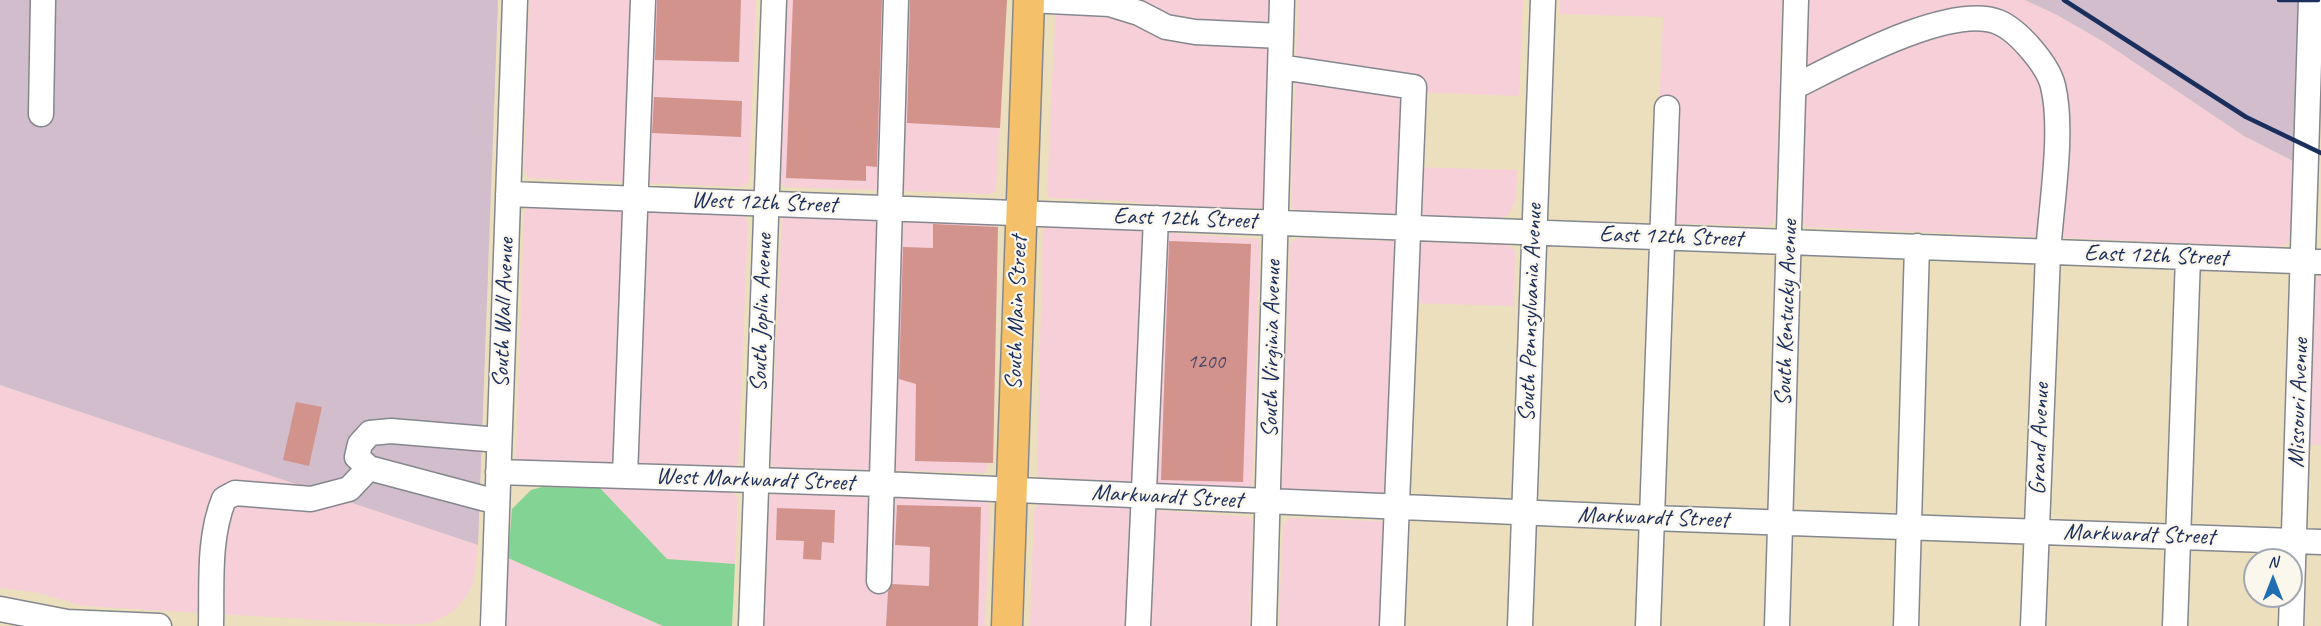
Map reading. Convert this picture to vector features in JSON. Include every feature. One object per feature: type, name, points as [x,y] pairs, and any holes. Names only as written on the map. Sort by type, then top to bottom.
[{"type":"main road","name":"South Main Street","points":[[1007,626],[1029,0]]},
{"type":"street","points":[[41,114],[43,0]]},
{"type":"street","name":"South Wall Avenue","points":[[493,626],[515,0]]},
{"type":"street","points":[[625,476],[643,0]]},
{"type":"street","name":"South Joplin Avenue","points":[[751,626],[774,0]]},
{"type":"street","points":[[879,581],[888,208],[896,0]]},
{"type":"street","points":[[1029,0],[1110,4],[1139,13],[1166,27],[1195,32],[1281,36]]},
{"type":"street","name":"South Virginia Avenue","points":[[1264,626],[1282,0]]},
{"type":"street","name":"South Pennsylvania Avenue","points":[[1520,626],[1543,0]]},
{"type":"street","name":"South Kentucky Avenue","points":[[1777,626],[1796,0]]},
{"type":"street","name":"Missouri Avenue","points":[[2291,626],[2294,541],[2312,262],[2304,146],[2311,0]]},
{"type":"street","name":"Grand Avenue","points":[[1794,87],[1878,47],[1936,24],[1964,18],[1985,18],[2000,22],[2035,52],[2053,83],[2058,119],[2048,252],[2033,626]]},
{"type":"street","points":[[1280,67],[1414,87],[1392,626]]},
{"type":"street","points":[[1648,626],[1668,108]]},
{"type":"street","name":"West 12th Street","points":[[508,194],[1020,213]]},
{"type":"street","name":"East 12th Street","points":[[1020,213],[2312,262]]},
{"type":"street","points":[[1138,626],[1156,218]]},
{"type":"street","points":[[1905,626],[1917,246]]},
{"type":"street","points":[[2175,626],[2188,257]]},
{"type":"street","points":[[497,502],[369,468],[357,457],[360,444],[370,433],[391,431],[500,440]]},
{"type":"street","points":[[211,626],[213,563],[218,513],[224,499],[236,493],[311,499],[349,489],[369,468]]},
{"type":"street","name":"West Markwardt Street","points":[[498,472],[1012,490]]},
{"type":"street","name":"Markwardt Street","points":[[1012,490],[1524,513],[2321,542]]},
{"type":"street","points":[[0,609],[67,624]]},
{"type":"street","points":[[40,626],[67,624],[159,626]]},
{"type":"shaded area","points":[[0,0],[498,0],[478,545],[0,385]]},
{"type":"shaded area","points":[[529,0],[756,0],[749,180],[747,184],[740,187],[528,178],[524,170]]},
{"type":"shaded area","points":[[786,0],[1005,0],[996,191],[989,194],[786,187],[782,185],[780,181]]},
{"type":"shaded area","points":[[1056,0],[1270,0],[1263,208],[1169,207],[1126,201],[1052,198],[1047,195]]},
{"type":"shaded area","points":[[1298,0],[1523,0],[1519,96],[1412,92],[1409,167],[1517,170],[1516,201],[1508,215],[1500,218],[1294,210],[1291,206]]},
{"type":"shaded area","points":[[1560,0],[1782,0],[1775,219],[1771,226],[1654,223],[1663,17],[1560,14]]},
{"type":"shaded area","points":[[1807,0],[2025,0],[2057,15],[2104,42],[2244,136],[2295,162],[2292,236],[2288,243],[2279,247],[1806,227],[1800,215]]},
{"type":"shaded area","points":[[2025,0],[2300,0],[2295,162],[2244,136],[2104,42]]},
{"type":"shaded area","points":[[528,206],[744,215],[748,222],[738,464],[730,468],[519,461],[516,458],[524,213]]},
{"type":"shaded area","points":[[782,215],[994,224],[996,229],[988,467],[984,473],[773,467],[771,459]]},
{"type":"shaded area","points":[[1043,224],[1121,224],[1168,233],[1258,239],[1260,242],[1252,485],[1250,489],[1037,475]]},
{"type":"shaded area","points":[[1297,238],[1508,245],[1515,251],[1514,306],[1409,303],[1401,495],[1288,492],[1282,487],[1290,244]]},
{"type":"shaded area","points":[[2321,274],[2321,445],[2306,444],[2312,283]]},
{"type":"shaded area","points":[[0,385],[478,545],[473,583],[468,594],[452,612],[431,623],[406,625],[83,606],[39,593],[0,588]]},
{"type":"shaded area","points":[[600,488],[732,492],[738,498],[735,564],[666,559]]},
{"type":"shaded area","points":[[773,494],[987,500],[990,507],[985,626],[765,626],[769,499]]},
{"type":"shaded area","points":[[1039,503],[1128,505],[1154,510],[1249,517],[1253,523],[1249,626],[1030,626],[1034,510]]},
{"type":"shaded area","points":[[1289,518],[1400,522],[1396,626],[1279,626],[1283,525]]},
{"type":"shaded area","points":[[508,558],[663,626],[505,626]]},
{"type":"green space","points":[[542,487],[600,488],[667,559],[735,564],[732,626],[663,626],[508,558],[512,509],[531,490]]},
{"type":"building","points":[[657,0],[741,0],[739,62],[655,60]]},
{"type":"building","points":[[793,0],[882,0],[877,167],[866,166],[866,181],[786,178]]},
{"type":"building","points":[[910,0],[1007,0],[1000,128],[907,123]]},
{"type":"building","points":[[654,97],[742,101],[741,137],[652,133]]},
{"type":"building","points":[[933,224],[998,227],[993,463],[915,461],[916,384],[899,379],[903,247],[933,248]]},
{"type":"building","points":[[1169,241],[1251,244],[1243,482],[1161,480]]},
{"type":"building","points":[[296,402],[322,407],[309,466],[283,460]]},
{"type":"building","points":[[897,505],[981,507],[978,626],[886,626],[888,592],[892,584],[929,586],[930,547],[895,545]]},
{"type":"building","points":[[777,508],[835,510],[834,543],[822,542],[821,560],[803,559],[804,541],[776,540]]},
{"type":"railway","points":[[2064,0],[2246,117],[2321,153]]},
{"type":"railway","points":[[2279,0],[2318,0]]}]
